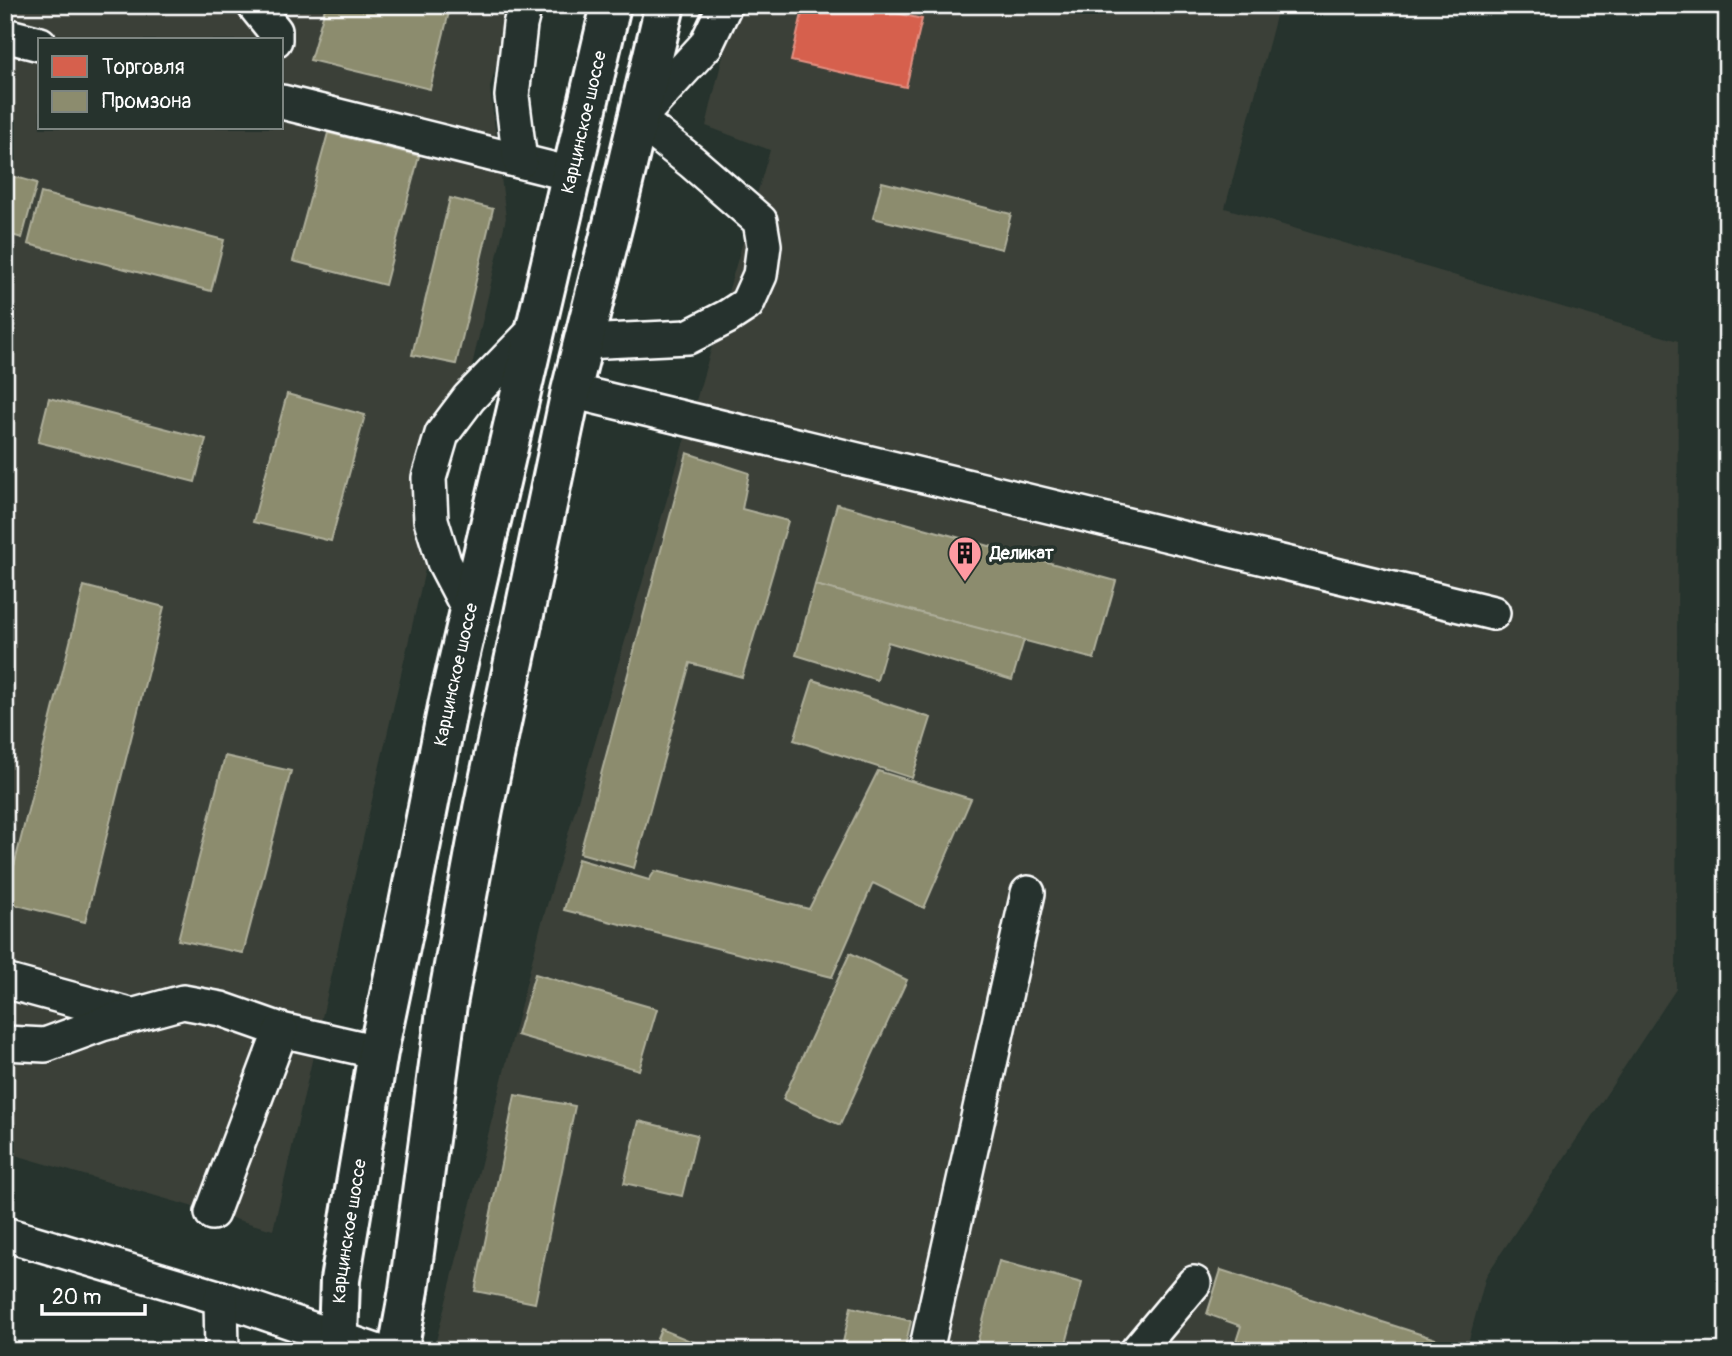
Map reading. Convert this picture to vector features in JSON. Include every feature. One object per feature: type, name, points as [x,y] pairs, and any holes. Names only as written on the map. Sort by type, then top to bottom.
[{"type":"main road","name":"Карцинское шоссе","points":[[340,1344],[340,1280],[378,1052],[449,701],[611,5]]},
{"type":"main road","points":[[398,1351],[411,1276],[447,1004],[484,809],[571,391],[665,5]]},
{"type":"street","points":[[254,5],[275,31],[275,38]]},
{"type":"street","points":[[520,161],[512,96],[525,5]]},
{"type":"street","points":[[584,342],[688,337],[747,304],[760,275],[764,245],[760,221],[638,119],[706,45],[724,5]]},
{"type":"street","points":[[5,36],[38,44]]},
{"type":"street","points":[[284,102],[571,174]]},
{"type":"street","points":[[470,612],[444,562],[430,520],[429,478],[442,434],[469,398],[535,330]]},
{"type":"street","points":[[571,391],[1493,613]]},
{"type":"street","points":[[926,1351],[1028,893]]},
{"type":"street","points":[[5,981],[130,1015]]},
{"type":"street","points":[[5,1043],[45,1045],[130,1015],[183,1002],[221,1009],[281,1030],[378,1052]]},
{"type":"street","points":[[212,1213],[281,1030]]},
{"type":"street","points":[[5,1234],[221,1298],[340,1344],[376,1351]]},
{"type":"street","points":[[1137,1351],[1194,1283]]},
{"type":"street","points":[[221,1298],[222,1351]]},
{"type":"shaded area","points":[[5,5],[512,5],[490,88],[506,218],[273,1230],[5,1152]]},
{"type":"shaded area","points":[[735,5],[1279,5],[1225,208],[1678,341],[1676,989],[1486,1276],[1466,1351],[449,1351],[435,1345],[540,929],[770,150],[706,126]]},
{"type":"building: Торговля","points":[[804,5],[862,5],[922,19],[906,87],[791,61]]},
{"type":"building: Промзона","points":[[326,5],[441,5],[450,8],[430,89],[310,60]]},
{"type":"building: Промзона","points":[[328,133],[419,156],[385,285],[293,261]]},
{"type":"building: Промзона","points":[[5,174],[37,183],[22,238],[5,233]]},
{"type":"building: Промзона","points":[[882,182],[1011,214],[1002,249],[873,218]]},
{"type":"building: Промзона","points":[[41,193],[224,240],[211,291],[28,244]]},
{"type":"building: Промзона","points":[[450,198],[493,209],[456,364],[412,355]]},
{"type":"building: Промзона","points":[[287,394],[365,415],[331,541],[253,522]]},
{"type":"building: Промзона","points":[[49,398],[206,439],[195,482],[38,442]]},
{"type":"building: Промзона","points":[[687,453],[749,473],[742,509],[788,521],[742,677],[690,663],[634,868],[580,853]]},
{"type":"building: Промзона","name":"Деликат","points":[[837,504],[1116,581],[1094,659],[815,585]]},
{"type":"building: Промзона","points":[[815,585],[1024,640],[1012,680],[888,642],[877,680],[796,655]]},
{"type":"building: Промзона","points":[[84,586],[164,607],[85,922],[5,902]]},
{"type":"building: Промзона","points":[[813,680],[931,718],[912,778],[794,740]]},
{"type":"building: Промзона","points":[[225,756],[291,771],[243,953],[178,940]]},
{"type":"building: Промзона","points":[[878,771],[971,799],[924,908],[873,883],[832,977],[564,910],[578,859],[649,880],[655,871],[809,909]]},
{"type":"building: Промзона","points":[[850,953],[907,980],[840,1125],[783,1099]]},
{"type":"building: Промзона","points":[[535,974],[657,1009],[639,1070],[517,1035]]},
{"type":"building: Промзона","points":[[515,1095],[575,1106],[535,1303],[475,1291]]},
{"type":"building: Промзона","points":[[639,1121],[697,1135],[682,1196],[624,1183]]},
{"type":"building: Промзона","points":[[999,1261],[1082,1283],[1064,1351],[975,1351]]},
{"type":"building: Промзона","points":[[1221,1270],[1454,1345],[1452,1351],[1320,1351],[1306,1346],[1305,1351],[1233,1351],[1241,1326],[1207,1314]]},
{"type":"building: Промзона","points":[[851,1307],[911,1321],[904,1351],[841,1351]]},
{"type":"building: Промзона","points":[[661,1329],[698,1344],[695,1351],[652,1351]]},
{"type":"place","name":"Деликат","points":[[965,583]]}]
